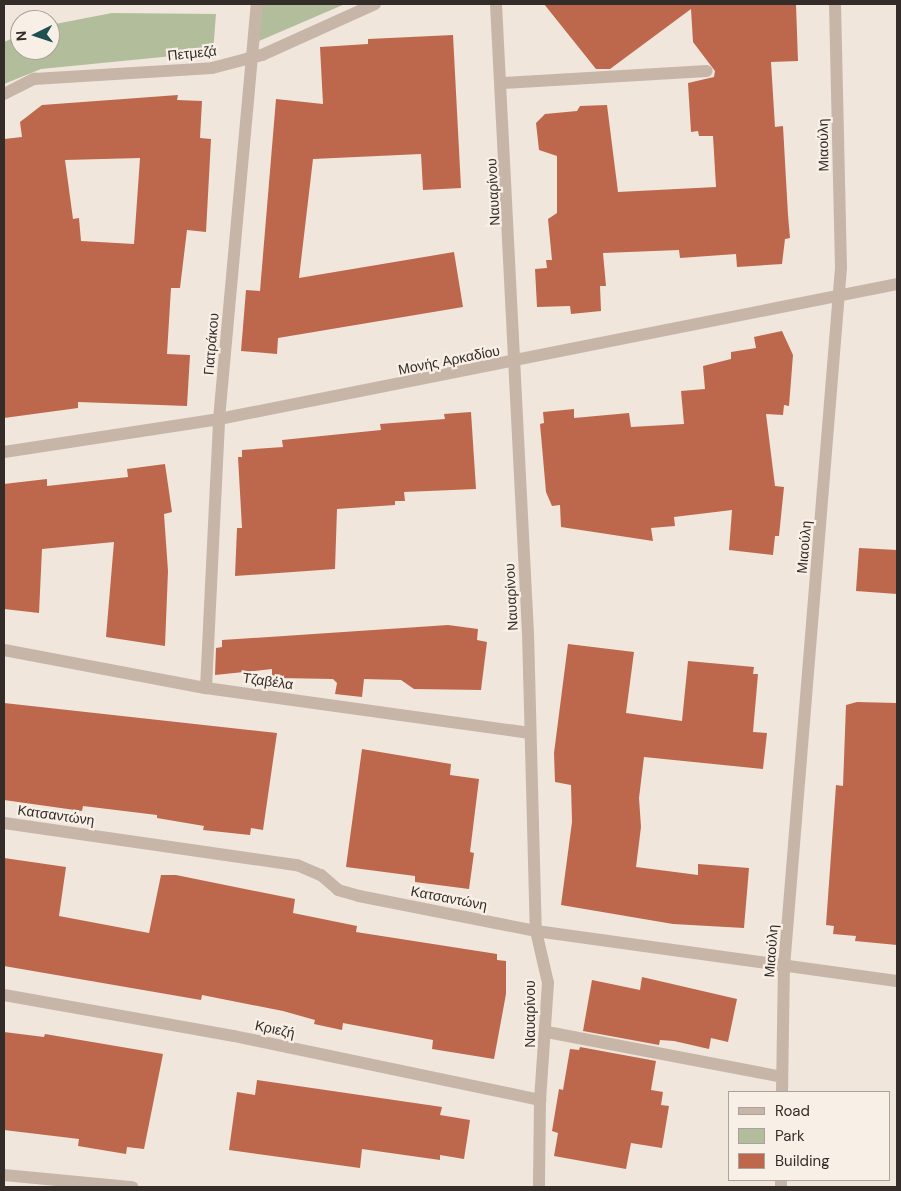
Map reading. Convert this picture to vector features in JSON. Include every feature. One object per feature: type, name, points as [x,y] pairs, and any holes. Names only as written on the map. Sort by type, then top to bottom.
[{"type":"street","name":"Γιατράκου","points":[[206,688],[219,419],[257,4]]},
{"type":"street","name":"Πετμεζά","points":[[4,94],[34,79],[212,68],[252,58],[375,4]]},
{"type":"street","name":"Ναυαρίνου","points":[[496,4],[503,83],[530,733],[536,931],[548,983],[540,1100],[540,1187]]},
{"type":"street","name":"Μιαούλη","points":[[782,1091],[784,967],[839,295],[835,4]]},
{"type":"street","points":[[503,83],[707,71]]},
{"type":"street","name":"Μονής Αρκαδίου","points":[[4,452],[219,419],[515,362],[897,284]]},
{"type":"street","name":"Τζαβέλα","points":[[4,650],[206,688],[530,733]]},
{"type":"street","name":"Κατσαντώνη","points":[[4,823],[297,865],[321,875],[338,890],[359,896],[536,931],[784,967],[897,981]]},
{"type":"street","name":"Κριεζή","points":[[4,995],[234,1036],[540,1100]]},
{"type":"street","points":[[546,1032],[782,1077]]},
{"type":"street","points":[[4,1175],[132,1187]]},
{"type":"green space","points":[[262,4],[345,4],[259,41]]},
{"type":"green space","points":[[112,13],[216,14],[213,52],[41,69],[4,84],[4,42],[10,39],[10,60],[60,60],[60,23]]},
{"type":"building","points":[[544,4],[796,4],[798,61],[771,62],[775,127],[783,126],[790,238],[785,239],[782,264],[737,267],[736,254],[680,258],[679,250],[603,253],[606,286],[600,286],[601,311],[571,314],[570,306],[537,307],[535,269],[547,268],[546,260],[552,260],[548,219],[557,213],[557,156],[539,150],[536,123],[545,114],[577,111],[580,106],[607,105],[618,192],[716,187],[713,136],[699,136],[698,131],[691,132],[688,83],[714,77],[715,71],[693,42],[691,9],[610,69],[596,69]]},
{"type":"building","points":[[453,35],[461,188],[423,190],[421,154],[313,159],[299,278],[454,252],[463,307],[278,338],[277,354],[241,351],[246,290],[260,291],[276,99],[323,104],[320,47],[368,44],[368,39]]},
{"type":"building","points":[[178,95],[177,100],[202,101],[200,138],[211,139],[206,232],[187,230],[180,288],[171,288],[167,354],[190,355],[187,406],[78,402],[78,408],[4,418],[4,139],[22,137],[20,122],[42,105]],"holes":[[[140,158],[134,244],[81,241],[79,218],[73,219],[65,160]]]},
{"type":"building","points":[[782,331],[793,355],[789,406],[784,405],[783,415],[766,414],[775,486],[784,487],[779,536],[775,536],[773,555],[729,550],[732,510],[674,517],[675,526],[651,528],[653,541],[561,527],[560,505],[552,506],[546,492],[540,424],[544,423],[543,412],[574,409],[574,418],[629,413],[631,427],[684,424],[681,391],[705,389],[703,366],[731,359],[731,352],[756,348],[754,337]]},
{"type":"building","points":[[471,412],[476,489],[404,492],[405,501],[395,501],[395,505],[337,509],[335,569],[235,576],[237,528],[242,528],[238,457],[242,457],[242,450],[283,447],[282,440],[381,430],[380,424],[445,419],[444,414]]},
{"type":"building","points":[[165,464],[172,512],[164,514],[168,571],[165,646],[106,637],[114,542],[42,549],[39,613],[4,609],[4,484],[47,479],[47,486],[128,477],[127,469]]},
{"type":"building","points":[[859,548],[897,550],[897,594],[856,591]]},
{"type":"building","points":[[448,625],[478,629],[477,640],[487,642],[481,690],[414,689],[401,680],[364,679],[362,697],[335,694],[337,683],[333,679],[280,678],[272,675],[272,669],[215,675],[216,648],[222,647],[222,640]]},
{"type":"building","points":[[568,644],[634,652],[626,713],[682,721],[688,661],[754,667],[753,674],[758,674],[753,732],[767,733],[763,769],[644,757],[639,798],[641,827],[636,867],[698,875],[698,864],[749,868],[744,928],[673,924],[561,905],[572,822],[571,785],[555,782],[554,753]]},
{"type":"building","points":[[857,702],[897,703],[897,945],[855,941],[856,936],[833,934],[834,926],[826,925],[836,785],[843,786],[846,705]]},
{"type":"building","points":[[4,703],[277,733],[263,830],[251,828],[250,835],[203,830],[204,826],[157,818],[157,815],[83,806],[82,811],[4,800]]},
{"type":"building","points":[[362,749],[451,764],[450,775],[479,779],[470,852],[474,853],[469,889],[415,882],[415,876],[346,867]]},
{"type":"building","points":[[4,858],[66,867],[59,916],[149,933],[161,875],[176,875],[295,899],[293,913],[357,926],[356,932],[497,954],[497,960],[506,961],[506,994],[494,1059],[432,1049],[433,1040],[343,1023],[342,1030],[314,1024],[315,1020],[283,1011],[202,995],[201,1000],[4,966]]},
{"type":"building","points":[[642,977],[737,999],[728,1042],[711,1038],[709,1049],[674,1041],[660,1040],[659,1045],[583,1031],[592,980],[640,990]]},
{"type":"building","points":[[4,1032],[44,1037],[45,1034],[163,1054],[144,1149],[127,1147],[126,1154],[78,1146],[79,1139],[4,1130]]},
{"type":"building","points":[[580,1047],[656,1061],[651,1090],[663,1092],[661,1105],[669,1106],[662,1148],[631,1143],[626,1169],[554,1156],[558,1133],[552,1131],[559,1089],[563,1090],[570,1049],[579,1050]]},
{"type":"building","points":[[257,1080],[442,1107],[440,1115],[470,1120],[464,1159],[440,1155],[440,1160],[362,1149],[360,1168],[229,1150],[237,1092],[255,1095]]}]
